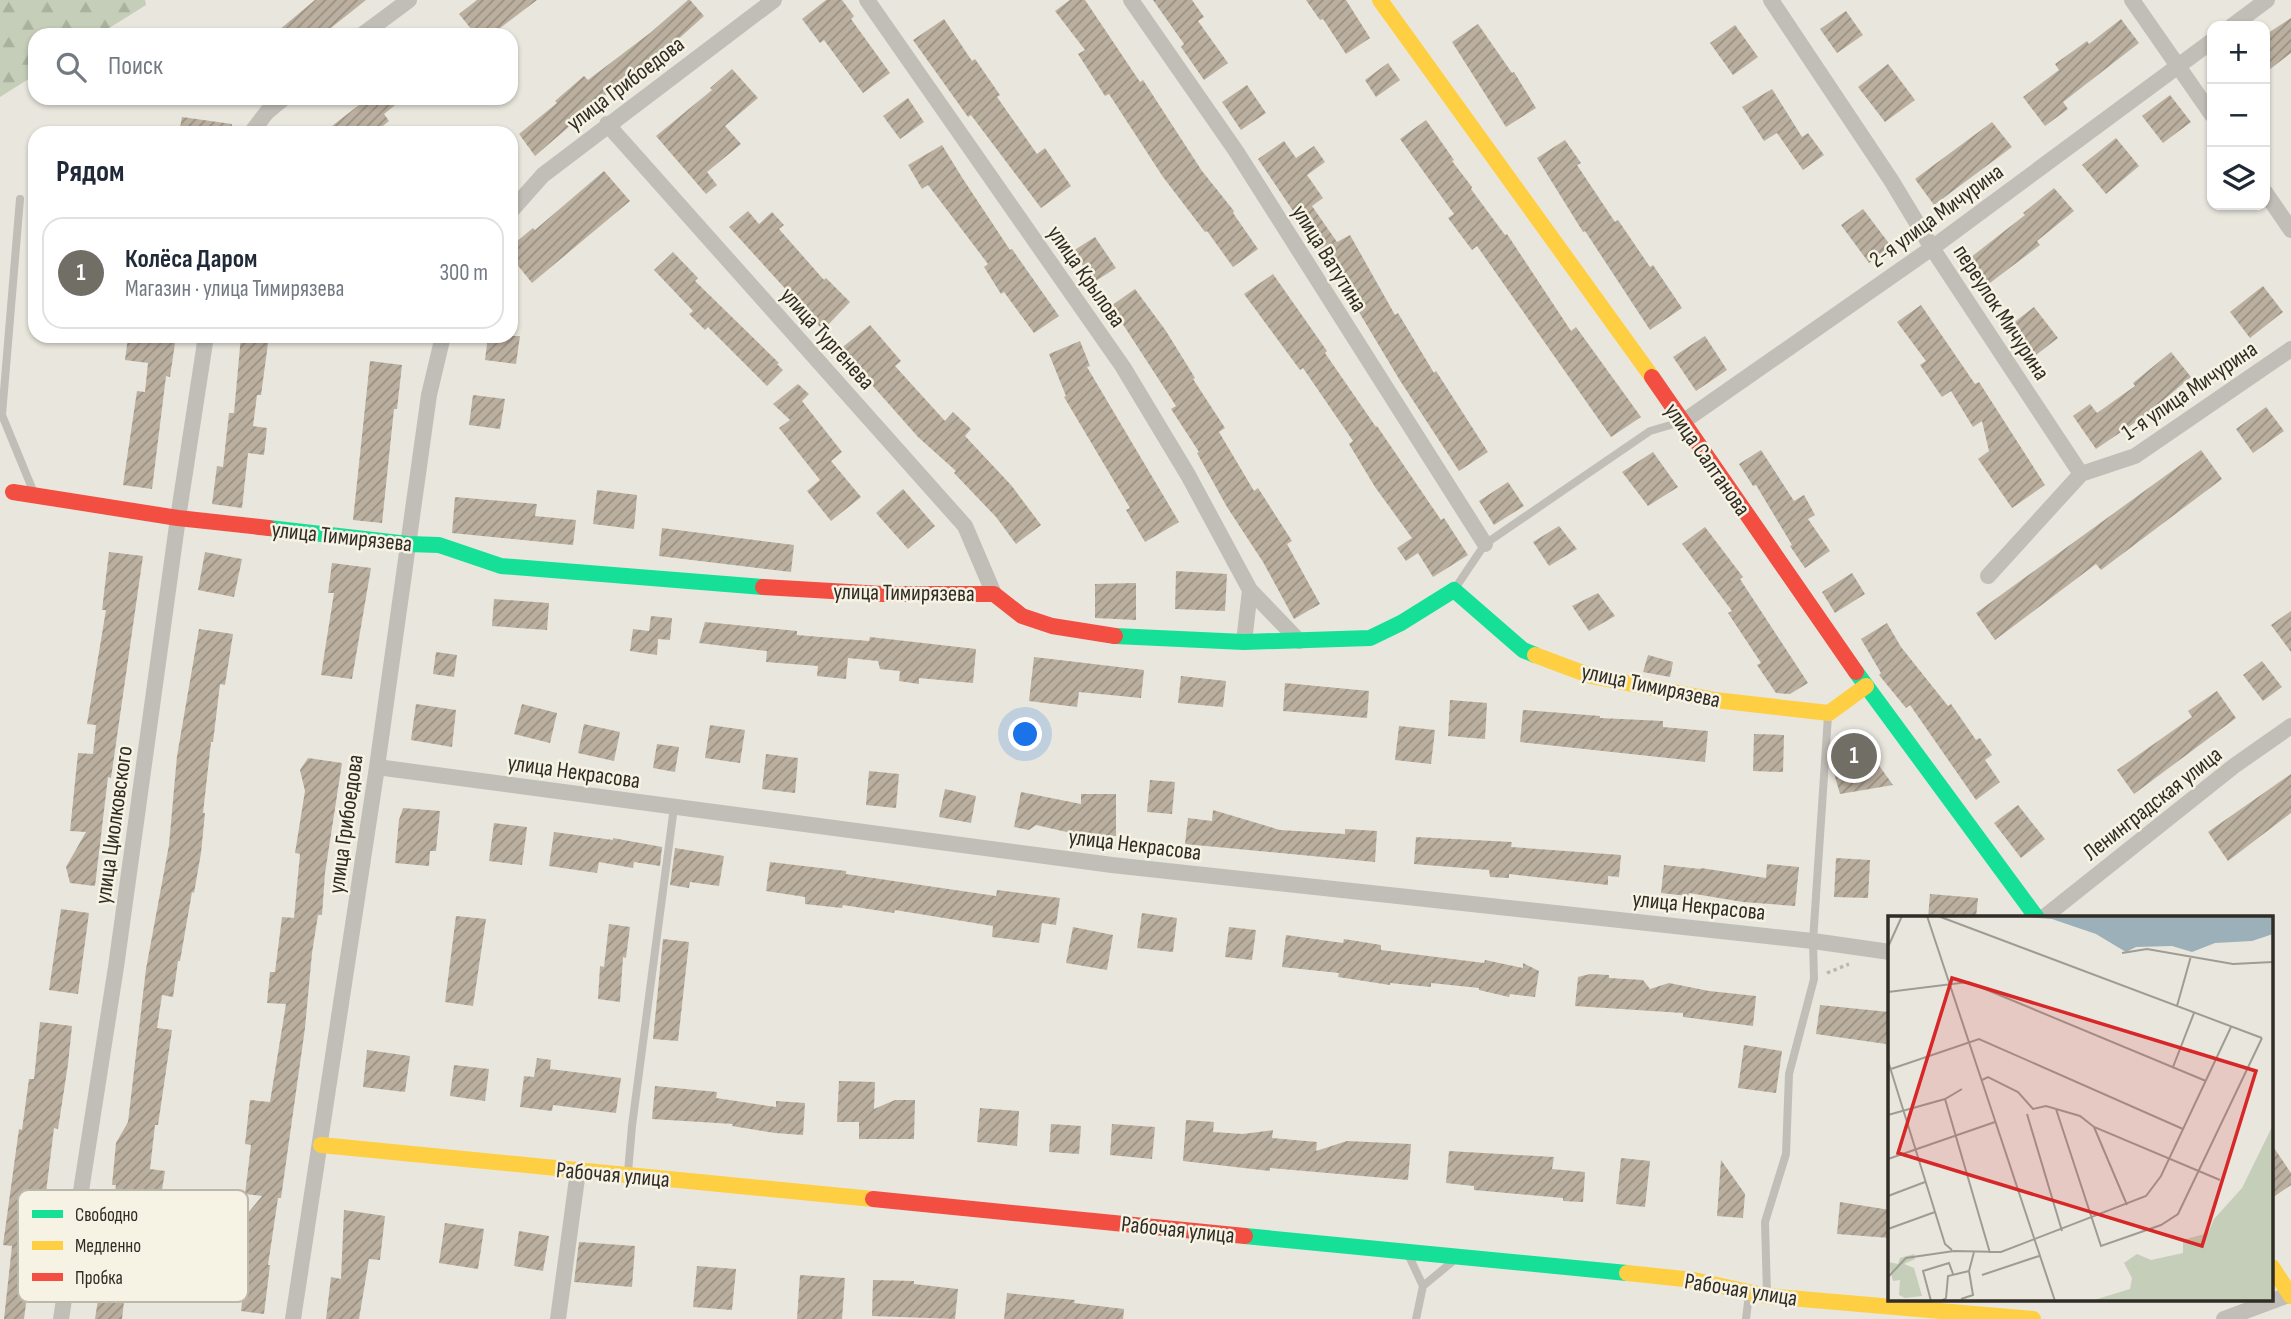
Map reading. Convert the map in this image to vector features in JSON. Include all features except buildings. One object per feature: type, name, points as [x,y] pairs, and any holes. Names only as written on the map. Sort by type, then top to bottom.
[{"type":"street","points":[[371,28],[409,0]]},
{"type":"street","name":"улица Грибоедова","points":[[518,203],[543,175],[607,124],[774,0]]},
{"type":"street","name":"улица Крылова","points":[[867,0],[1123,367],[1188,475],[1250,590],[1298,641]]},
{"type":"street","name":"улица Ватутина","points":[[1131,0],[1236,151],[1485,544]]},
{"type":"street","name":"улица Салтанова","points":[[1380,0],[1684,422],[1866,685],[2036,916]]},
{"type":"street","name":"переулок Мичурина","points":[[1771,0],[2081,474]]},
{"type":"street","points":[[2132,0],[2207,108]]},
{"type":"street","points":[[2239,21],[2267,0]]},
{"type":"street","name":"2-я улица Мичурина","points":[[1684,422],[1932,248],[2207,45]]},
{"type":"street","points":[[256,126],[276,105]]},
{"type":"street","name":"улица Тургенева","points":[[607,124],[965,526],[994,594]]},
{"type":"street","points":[[2270,199],[2291,230]]},
{"type":"street","name":"улица Циолковского","points":[[81,1190],[116,967],[204,343]]},
{"type":"street","name":"улица Грибоедова","points":[[293,1319],[377,767],[429,395],[441,343]]},
{"type":"street","name":"1-я улица Мичурина","points":[[1988,576],[2081,474],[2135,456],[2291,349]]},
{"type":"street","name":"улица Тимирязева","points":[[13,492],[178,518],[408,544],[439,545],[501,566],[744,586],[883,594],[994,594],[1022,616],[1052,626],[1118,636],[1244,642],[1370,638],[1401,623],[1454,590],[1523,650],[1591,676],[1715,700],[1829,713]]},
{"type":"street","points":[[1244,642],[1250,590]]},
{"type":"street","points":[[1829,713],[1866,685]]},
{"type":"street","name":"Ленинградская улица","points":[[2046,916],[2234,766],[2291,726]]},
{"type":"street","name":"улица Некрасова","points":[[377,767],[1112,865],[1888,951]]},
{"type":"street","name":"Рабочая улица","points":[[321,1145],[1694,1280],[1749,1294],[2034,1319]]},
{"type":"street","points":[[558,1319],[578,1171]]},
{"type":"street","points":[[2274,1270],[2291,1295],[2274,1301]]},
{"type":"street","points":[[2224,1319],[2271,1302]]},
{"type":"lane","points":[[20,199],[2,415],[35,495]]},
{"type":"lane","points":[[1454,590],[1485,544],[1650,430],[1684,422]]},
{"type":"lane","points":[[1767,1296],[1765,1222],[1786,1154],[1789,1074],[1814,979],[1813,941],[1829,713]]},
{"type":"lane","points":[[627,1175],[674,807]]},
{"type":"lane","points":[[1406,1251],[1423,1286],[1416,1319]]},
{"type":"lane","points":[[1423,1286],[1457,1258]]},
{"type":"lane","points":[[1746,1319],[1749,1294]]},
{"type":"green space","points":[[0,0],[145,0],[146,5],[109,28],[28,28],[28,79],[0,97]]},
{"type":"traffic: fast","points":[[269,528],[439,545],[501,566],[763,587]]},
{"type":"traffic: fast","points":[[1115,636],[1244,642],[1370,638],[1401,623],[1454,590],[1523,650],[1535,655]]},
{"type":"traffic: fast","points":[[1856,672],[2036,916]]},
{"type":"traffic: fast","points":[[1245,1236],[1627,1273]]},
{"type":"traffic: slow","points":[[1380,0],[1652,377]]},
{"type":"traffic: slow","points":[[1535,655],[1591,676],[1715,700],[1829,713],[1866,686]]},
{"type":"traffic: slow","points":[[321,1145],[873,1199]]},
{"type":"traffic: slow","points":[[2274,1270],[2291,1296]]},
{"type":"traffic: slow","points":[[1627,1273],[1694,1280],[1767,1296],[2033,1319]]},
{"type":"traffic: jam","points":[[1652,377],[1856,672]]},
{"type":"traffic: jam","points":[[13,492],[178,518],[269,528]]},
{"type":"traffic: jam","points":[[763,587],[883,594],[994,594],[1022,616],[1052,626],[1115,636]]},
{"type":"traffic: jam","points":[[873,1199],[1245,1236]]},
{"type":"place","name":"Колёса Даром","points":[[1854,756]]}]
